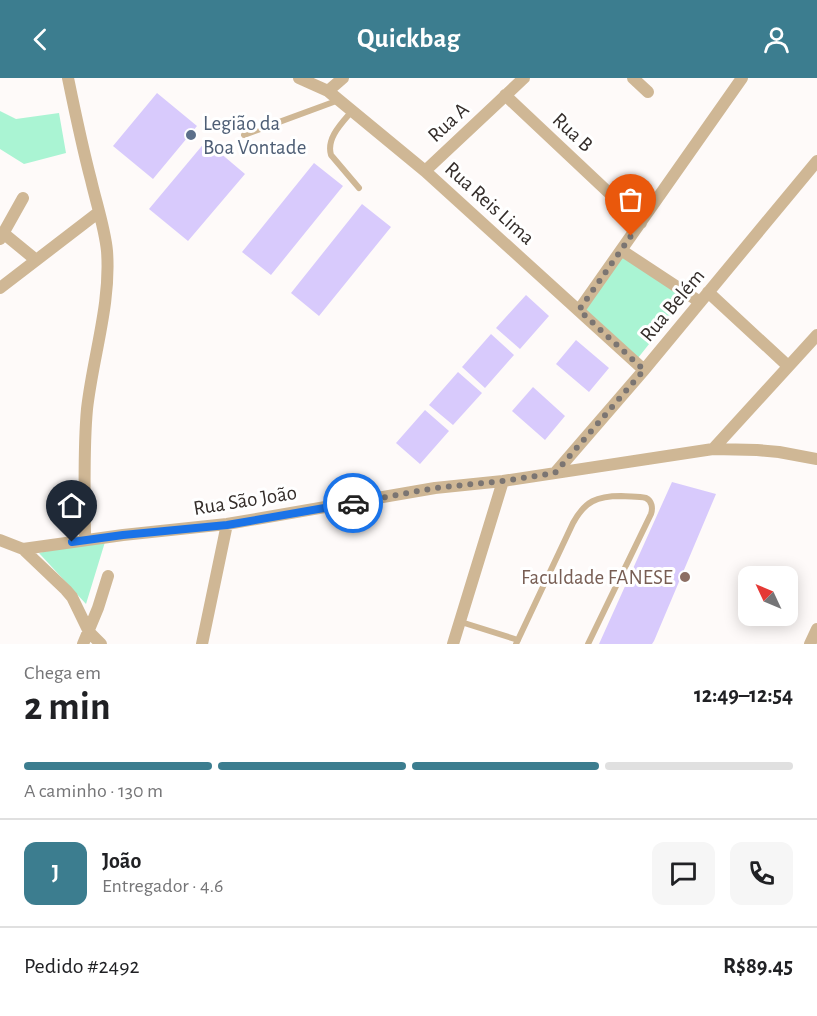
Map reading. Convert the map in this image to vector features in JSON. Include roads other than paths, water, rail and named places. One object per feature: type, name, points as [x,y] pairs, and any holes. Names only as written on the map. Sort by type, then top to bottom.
[{"type":"street","points":[[68,78],[107,250],[107,282],[102,326],[87,407],[85,540]]},
{"type":"street","name":"Rua Reis Lima","points":[[299,78],[328,91],[425,171],[644,370]]},
{"type":"street","points":[[328,91],[343,78]]},
{"type":"street","name":"Rua A","points":[[425,171],[524,78]]},
{"type":"street","points":[[633,78],[648,92]]},
{"type":"street","points":[[579,310],[742,78]]},
{"type":"street","name":"Rua B","points":[[505,95],[641,223]]},
{"type":"street","name":"Rua Belém","points":[[555,473],[644,370],[817,161]]},
{"type":"street","points":[[806,175],[817,182]]},
{"type":"street","points":[[23,198],[2,236],[36,260]]},
{"type":"street","points":[[0,288],[99,212]]},
{"type":"street","points":[[621,250],[704,297],[788,366]]},
{"type":"street","points":[[713,449],[817,335]]},
{"type":"street","name":"Rua São João","points":[[0,540],[23,549],[227,525],[435,488],[503,481],[713,449],[779,452],[817,459]]},
{"type":"street","points":[[453,644],[503,481]]},
{"type":"street","points":[[202,644],[227,525]]},
{"type":"street","points":[[23,549],[72,597],[89,632],[101,644]]},
{"type":"street","points":[[83,644],[108,576]]},
{"type":"street","points":[[810,644],[817,629]]},
{"type":"lane","points":[[244,135],[339,100]]},
{"type":"lane","points":[[352,111],[334,133],[330,152],[359,188]]},
{"type":"lane","points":[[461,622],[517,642],[573,523],[581,511],[589,504],[607,496],[646,498],[651,504],[651,514],[588,644]]},
{"type":"place","name":"Legião da Boa Vontade","points":[[191,135]]},
{"type":"place","name":"Faculdade FANESE","points":[[685,577]]}]
